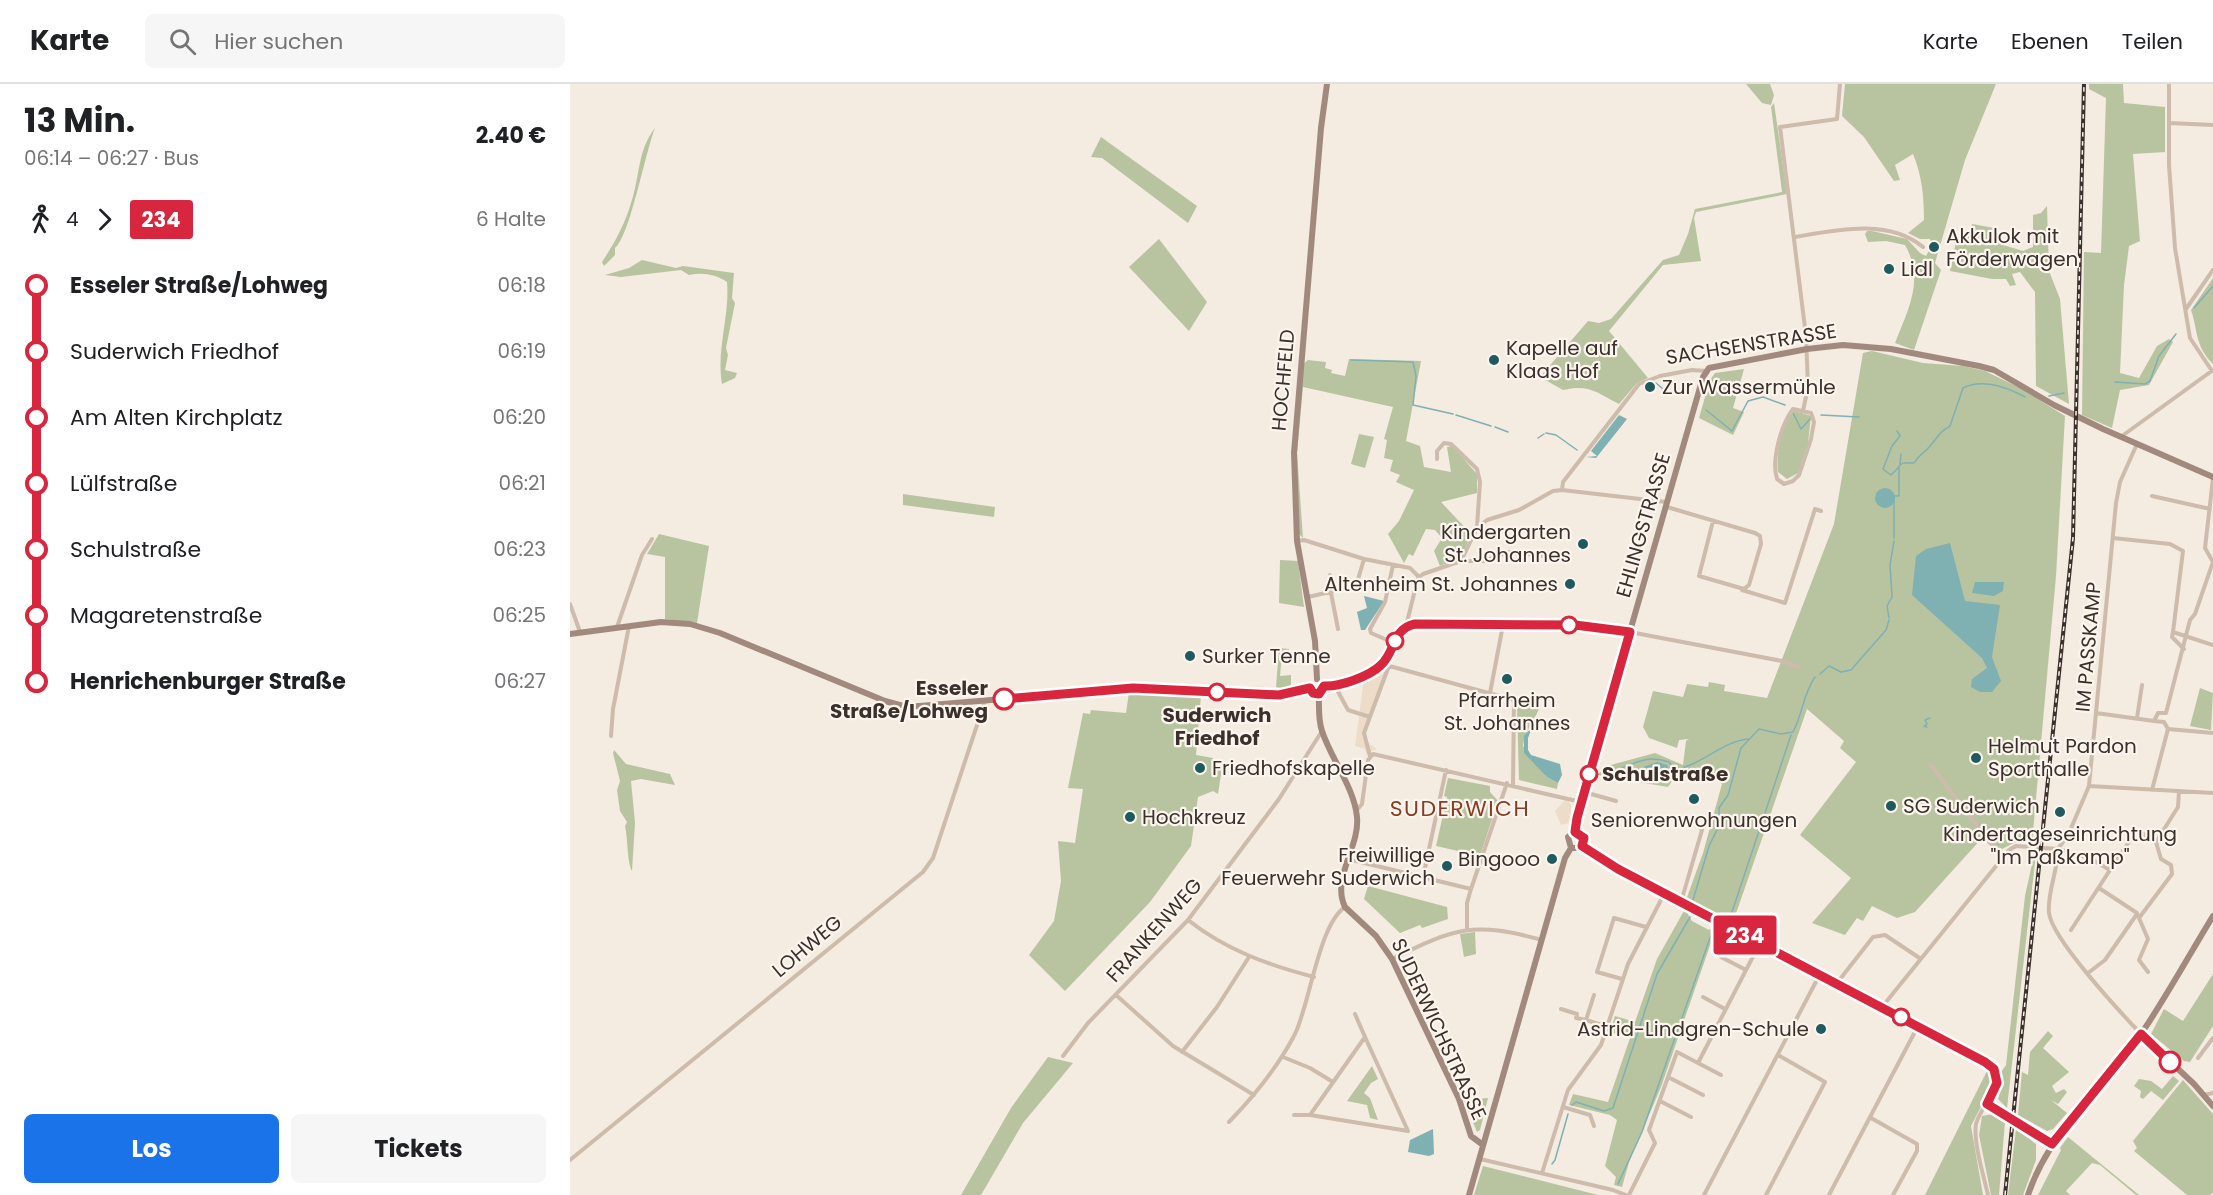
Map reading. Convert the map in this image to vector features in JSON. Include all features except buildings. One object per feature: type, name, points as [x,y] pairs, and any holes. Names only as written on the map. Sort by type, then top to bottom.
[{"type":"street","name":"HOCHFELD","points":[[1317,679],[1315,641],[1298,541],[1294,435],[1327,84]]},
{"type":"street","points":[[1803,411],[1808,387],[1807,349],[1796,237],[1780,127],[1837,119],[1840,84]]},
{"type":"street","points":[[2121,437],[2212,371],[2190,338],[2185,310],[2170,208],[2169,84]]},
{"type":"street","points":[[2169,123],[2213,125]]},
{"type":"street","points":[[1796,237],[1849,227],[1913,239],[1923,247]]},
{"type":"street","points":[[2185,310],[2213,270]]},
{"type":"street","name":"SACHSENSTRASSE","points":[[1562,489],[1563,482],[1633,389],[1648,379],[1692,370],[1706,371],[1712,366],[1807,349],[1857,345],[1994,370],[2054,405],[2121,437],[2212,475]]},
{"type":"street","name":"EHLINGSTRASSE","points":[[1479,1159],[1565,858],[1571,848],[1567,840],[1575,832],[1581,802],[1706,371]]},
{"type":"street","points":[[1792,409],[1803,411],[1814,417],[1807,455],[1797,479],[1784,484],[1776,473],[1780,438],[1792,409]]},
{"type":"street","points":[[1437,459],[1437,451],[1444,443],[1451,444],[1477,469],[1480,482],[1477,528],[1461,561]]},
{"type":"street","name":"IM PASSKAMP","points":[[2058,849],[2069,833],[2089,786],[2120,482],[2137,444]]},
{"type":"street","points":[[2152,790],[2168,729],[2164,722],[2166,712],[2190,620],[2195,614],[2213,562],[2205,548],[2212,475]]},
{"type":"street","points":[[1477,528],[1494,516],[1519,510],[1553,491],[1562,489],[1666,504],[1755,533],[1761,541],[1749,585],[1741,590]]},
{"type":"street","points":[[2152,496],[2210,509]]},
{"type":"street","points":[[1713,521],[1699,576],[1785,603],[1815,509],[1821,511]]},
{"type":"street","points":[[2208,530],[2213,532]]},
{"type":"street","points":[[2113,538],[2170,544],[2183,551],[2172,638],[2184,649]]},
{"type":"street","points":[[617,628],[637,567],[652,539]]},
{"type":"street","points":[[1298,541],[1304,540],[1364,560],[1410,568],[1419,577]]},
{"type":"street","points":[[1419,577],[1461,561],[1484,561],[1509,552],[1543,556],[1551,553]]},
{"type":"street","points":[[1307,597],[1356,586],[1364,560]]},
{"type":"street","points":[[1393,565],[1386,602],[1370,629],[1371,633],[1394,643]]},
{"type":"street","points":[[1330,575],[1338,629]]},
{"type":"street","points":[[1406,626],[1419,577]]},
{"type":"street","points":[[570,604],[580,632]]},
{"type":"street","points":[[570,633],[664,622],[704,627],[885,701],[907,706],[1133,688],[1279,695],[1310,688]]},
{"type":"street","points":[[1356,812],[1362,804],[1370,756],[1364,733],[1394,643],[1406,626],[1438,622],[1575,625],[1630,632],[1782,661],[1799,667]]},
{"type":"street","points":[[1490,693],[1503,625]]},
{"type":"street","points":[[611,736],[613,709],[629,626]]},
{"type":"street","points":[[2173,632],[2213,645]]},
{"type":"street","points":[[1324,686],[1335,686],[1385,666],[1514,700],[1516,707],[1513,784]]},
{"type":"street","points":[[1319,694],[1313,693],[1310,688],[1311,682],[1317,679],[1322,681],[1324,686]]},
{"type":"street","points":[[2137,718],[2142,685]]},
{"type":"street","points":[[1229,1122],[1254,1095],[1282,1057],[1299,1024],[1332,919],[1345,907],[1341,889],[1357,830],[1356,812],[1322,731],[1319,694],[1324,686]]},
{"type":"street","points":[[1335,686],[1348,710],[1370,717]]},
{"type":"street","name":"LOHWEG","points":[[570,1160],[923,872],[933,858],[985,700]]},
{"type":"street","points":[[2154,721],[2158,712],[2166,712]]},
{"type":"street","points":[[2096,713],[2164,722]]},
{"type":"street","points":[[2168,729],[2213,733]]},
{"type":"street","name":"FRANKENWEG","points":[[1063,1056],[1088,1023],[1188,921],[1279,799],[1322,731]]},
{"type":"street","points":[[1370,756],[1376,754],[1513,784],[1581,802]]},
{"type":"street","points":[[1931,765],[1990,843],[2005,855]]},
{"type":"street","points":[[1423,877],[1446,770]]},
{"type":"street","points":[[1467,929],[1467,903],[1507,783]]},
{"type":"street","points":[[2089,786],[2213,793]]},
{"type":"street","points":[[2156,842],[2178,807],[2179,791]]},
{"type":"street","points":[[1584,792],[1616,801]]},
{"type":"street","points":[[1674,817],[1697,823],[1702,830],[1681,902]]},
{"type":"street","points":[[2071,930],[2137,830],[2156,842],[2161,859],[2172,865],[2172,874],[2105,960],[2088,973]]},
{"type":"street","points":[[1575,832],[1584,838],[1582,846]]},
{"type":"street","points":[[1571,848],[1582,846]]},
{"type":"street","points":[[1582,846],[1602,861],[1882,1006],[1994,1069],[1997,1083],[1977,1121],[1976,1130],[1988,1195]]},
{"type":"street","points":[[1882,1006],[2005,855],[2016,846],[2058,849],[2089,858],[2110,870]]},
{"type":"street","points":[[2058,849],[2049,901],[2050,919],[2088,973],[2141,1034],[2205,1095],[2213,1106]]},
{"type":"street","points":[[1348,859],[1471,889]]},
{"type":"street","points":[[2099,888],[2138,916],[2148,939],[2139,960],[2148,972]]},
{"type":"street","points":[[1542,1173],[1568,1090],[1595,1055],[1608,1027],[1622,979],[1664,893]]},
{"type":"street","name":"SUDERWICHSTRASSE","points":[[1345,907],[1376,936],[1392,959],[1459,1100],[1471,1136],[1483,1145]]},
{"type":"street","points":[[2028,1195],[2037,1170],[2052,1144],[2141,1034],[2213,916]]},
{"type":"street","points":[[1622,979],[1597,972],[1614,918],[1646,927]]},
{"type":"street","points":[[1188,921],[1204,933],[1249,957],[1314,977]]},
{"type":"street","points":[[1392,959],[1431,940],[1467,929],[1504,930],[1542,940]]},
{"type":"street","points":[[1837,983],[1873,938],[1880,934],[1885,935],[1921,960]]},
{"type":"street","points":[[1698,1063],[1760,943]]},
{"type":"street","points":[[1182,1052],[1217,1007],[1249,957]]},
{"type":"street","points":[[1721,957],[1746,970]]},
{"type":"street","points":[[1704,1195],[1820,974]]},
{"type":"street","points":[[1116,995],[1182,1052],[1254,1095]]},
{"type":"street","points":[[1586,1020],[1594,995]]},
{"type":"street","points":[[1703,997],[1725,1009]]},
{"type":"street","points":[[1561,1009],[1577,1014],[1576,1018],[1608,1027]]},
{"type":"street","points":[[1293,1115],[1310,1115],[1408,1131],[1355,1014]]},
{"type":"street","points":[[1829,1195],[1918,1026]]},
{"type":"street","points":[[1310,1115],[1365,1038]]},
{"type":"street","points":[[2198,1058],[2213,1038]]},
{"type":"street","points":[[1469,1195],[1479,1159],[1627,1195],[1655,1143],[1648,1130],[1677,1052],[1721,1075]]},
{"type":"street","points":[[1766,1195],[1825,1082],[1778,1055]]},
{"type":"street","points":[[1282,1057],[1310,1068],[1333,1082]]},
{"type":"street","points":[[1668,1077],[1702,1095]]},
{"type":"street","points":[[2205,1095],[2213,1093]]},
{"type":"street","points":[[1660,1101],[1691,1117]]},
{"type":"street","points":[[1987,1104],[2052,1144]]},
{"type":"street","points":[[1563,1107],[1590,1115],[1594,1126]]},
{"type":"street","points":[[1871,1118],[1917,1144],[1917,1151],[1893,1195]]},
{"type":"green space","points":[[1746,84],[1770,84],[1774,95],[1771,105],[1762,103]]},
{"type":"green space","points":[[1845,84],[1996,84],[1965,160],[1935,263],[1941,270],[1914,350],[1895,343],[1912,294],[1914,270],[1911,258],[1905,245],[1886,241],[1868,242],[1865,234],[1867,231],[1872,231],[1907,239],[1926,256],[1932,245],[1930,239],[1920,239],[1908,233],[1924,220],[1919,170],[1913,154],[1895,165],[1900,180],[1894,181],[1864,137],[1842,116]]},
{"type":"green space","points":[[2089,84],[2123,84],[2124,103],[2165,107],[2165,152],[2133,154],[2140,241],[2129,246],[2124,285],[2120,373],[2139,378],[2157,346],[2169,339],[2173,342],[2149,385],[2120,390],[2112,428],[2082,415],[2084,252],[2101,253],[2106,98],[2089,89]]},
{"type":"green space","points":[[1774,103],[1787,194],[1696,212],[1694,218],[1701,261],[1663,265],[1609,331],[1648,378],[1637,383],[1619,404],[1586,389],[1563,390],[1540,377],[1588,321],[1599,323],[1611,319],[1663,260],[1679,255],[1695,209],[1782,192],[1771,107]]},
{"type":"green space","points":[[655,128],[626,228],[615,248],[615,255],[604,266],[602,262],[619,234],[629,211],[642,155]]},
{"type":"green space","points":[[1101,137],[1197,206],[1188,223],[1102,158],[1091,157]]},
{"type":"green space","points":[[2047,206],[2049,271],[2060,299],[2069,404],[2036,386],[2035,292],[2020,272],[2012,274],[2016,285],[2010,286],[2006,279],[1992,279],[1950,271],[1956,242],[1969,234],[1972,224],[1994,228],[2003,245],[2023,251],[2033,247],[2033,215],[2041,213]]},
{"type":"green space","points":[[1159,239],[1207,302],[1189,331],[1129,267]]},
{"type":"green space","points":[[642,260],[676,268],[683,266],[734,273],[732,298],[735,303],[726,348],[728,355],[725,370],[737,373],[735,378],[722,384],[721,358],[727,308],[727,282],[714,275],[689,275],[681,270],[621,277],[605,275],[629,268]]},
{"type":"green space","points":[[2213,278],[2213,364],[2200,344],[2191,310]]},
{"type":"green space","points":[[1872,351],[1923,363],[1963,366],[1985,371],[2020,388],[2065,416],[2056,576],[2032,843],[2018,841],[2000,850],[1983,837],[1915,912],[1897,918],[1872,906],[1863,921],[1857,918],[1845,935],[1812,923],[1851,878],[1800,835],[1856,762],[1840,748],[1844,741],[1807,709],[1732,925],[1686,900],[1703,853],[1722,784],[1715,779],[1706,778],[1702,772],[1694,772],[1676,783],[1672,781],[1668,787],[1597,775],[1607,766],[1655,753],[1683,765],[1686,741],[1689,739],[1679,740],[1677,748],[1649,738],[1643,727],[1653,691],[1683,697],[1687,684],[1708,687],[1709,682],[1725,685],[1724,691],[1767,698],[1834,524],[1863,353]]},
{"type":"green space","points":[[1349,359],[1421,361],[1406,441],[1420,446],[1424,467],[1451,472],[1447,447],[1452,446],[1477,474],[1477,493],[1441,502],[1471,534],[1461,555],[1453,561],[1440,566],[1434,551],[1442,538],[1435,530],[1426,529],[1413,556],[1409,554],[1404,563],[1388,534],[1399,521],[1414,490],[1396,482],[1400,475],[1390,471],[1393,460],[1384,458],[1387,440],[1384,439],[1393,407],[1303,387],[1297,453],[1303,538],[1299,534],[1294,477],[1303,364],[1308,360],[1326,362],[1325,368],[1332,370],[1331,373],[1345,376]]},
{"type":"green space","points":[[1744,369],[1733,408],[1744,412],[1733,435],[1699,418],[1710,380],[1715,373]]},
{"type":"green space","points":[[1795,411],[1811,416],[1808,444],[1798,473],[1787,479],[1778,472],[1779,448],[1786,423]]},
{"type":"green space","points":[[1359,434],[1374,437],[1365,468],[1351,464]]},
{"type":"green space","points":[[903,494],[995,507],[994,517],[903,505]]},
{"type":"green space","points":[[659,534],[709,546],[697,623],[665,619],[665,557],[647,554]]},
{"type":"green space","points":[[1280,560],[1298,561],[1304,607],[1279,603]]},
{"type":"green space","points":[[1279,648],[1289,649],[1288,652],[1282,652],[1280,676],[1291,675],[1291,685],[1284,689],[1276,687]]},
{"type":"green space","points":[[2200,688],[2213,693],[2211,730],[2190,726]]},
{"type":"green space","points":[[1129,692],[1201,695],[1196,755],[1213,758],[1212,766],[1222,768],[1218,794],[1213,791],[1198,797],[1191,846],[1150,902],[1065,991],[1029,955],[1054,921],[1061,881],[1058,841],[1075,843],[1083,789],[1068,788],[1083,713],[1090,714],[1091,710],[1126,713]]},
{"type":"green space","points":[[1522,704],[1539,709],[1527,731],[1523,746],[1547,777],[1558,783],[1557,789],[1519,780],[1517,707]]},
{"type":"green space","points":[[614,750],[626,764],[670,774],[675,785],[641,779],[631,781],[635,823],[632,871],[625,826],[627,822],[620,811],[617,790],[620,781]]},
{"type":"green space","points":[[1448,778],[1490,786],[1490,792],[1498,801],[1480,856],[1436,846],[1447,797],[1444,796]]},
{"type":"green space","points":[[2034,855],[2007,1108],[1998,1099],[2003,1081],[2001,1072],[2006,1065],[2025,896]]},
{"type":"green space","points":[[1368,886],[1447,907],[1448,919],[1422,928],[1420,925],[1400,933],[1364,899]]},
{"type":"green space","points":[[1685,909],[1692,921],[1709,930],[1715,925],[1730,933],[1728,937],[1715,931],[1661,1087],[1629,1162],[1622,1187],[1614,1185],[1616,1177],[1605,1166],[1617,1120],[1610,1115],[1569,1105],[1573,1094],[1608,1102],[1630,1038],[1610,1032],[1615,1016],[1635,1022],[1657,959]]},
{"type":"green space","points":[[1475,932],[1476,954],[1464,957],[1460,934]]},
{"type":"green space","points":[[2213,974],[2213,1026],[2190,1062],[2184,1061],[2151,1034],[2164,1009],[2183,1021]]},
{"type":"green space","points":[[2048,1031],[2053,1036],[2043,1048],[2069,1072],[2052,1086],[2056,1093],[2064,1089],[2067,1092],[2058,1104],[2051,1100],[2067,1113],[2053,1129],[2047,1131],[2018,1115],[2022,1072],[2028,1075],[2030,1052]]},
{"type":"green space","points":[[1048,1057],[1073,1063],[1023,1123],[981,1195],[961,1195],[1011,1108]]},
{"type":"green space","points":[[1372,1066],[1378,1079],[1371,1083],[1364,1093],[1370,1098],[1378,1120],[1370,1118],[1367,1105],[1347,1101]]},
{"type":"green space","points":[[1988,1069],[1992,1080],[1991,1087],[1971,1126],[1983,1195],[1925,1195]]},
{"type":"green space","points":[[2173,1076],[2179,1081],[2163,1100],[2151,1091],[2143,1099],[2140,1097],[2141,1091],[2134,1086],[2139,1079],[2151,1081],[2162,1089]]},
{"type":"green space","points":[[2183,1080],[2213,1114],[2213,1193],[2210,1195],[2187,1195],[2134,1151],[2137,1148],[2133,1141]]},
{"type":"green space","points":[[1488,1098],[1480,1130],[1477,1132],[1464,1100]]},
{"type":"green space","points":[[1993,1114],[2005,1122],[1999,1195],[1991,1195],[1979,1135],[1982,1116]]},
{"type":"green space","points":[[2016,1129],[2036,1144],[2036,1160],[2023,1195],[2008,1195]]},
{"type":"green space","points":[[2068,1137],[2139,1195],[2136,1195],[2100,1165],[2092,1163],[2066,1191],[2070,1195],[2038,1195],[2060,1148]]},
{"type":"green space","points":[[1483,1166],[1598,1195],[1474,1195]]},
{"type":"shaded area","points":[[1382,671],[1389,672],[1365,734],[1367,742],[1377,749],[1369,752],[1367,756],[1365,749],[1355,746],[1364,679]]},
{"type":"shaded area","points":[[1565,800],[1571,804],[1571,811],[1569,823],[1561,825],[1555,811]]},
{"type":"water","points":[[1619,415],[1627,419],[1596,458],[1586,457],[1597,456],[1591,451]]},
{"type":"water","points":[[1885,488],[1892,491],[1895,498],[1892,505],[1885,508],[1878,505],[1875,498],[1878,491]]},
{"type":"water","points":[[1950,543],[1965,601],[2000,605],[1992,657],[2001,681],[1992,692],[1980,692],[1971,687],[1972,679],[1987,668],[1982,658],[1912,595],[1916,556],[1926,549]]},
{"type":"water","points":[[1975,582],[2004,582],[2003,591],[1994,596],[1972,593]]},
{"type":"water","points":[[1364,596],[1384,601],[1365,630],[1361,630],[1357,612],[1367,608]]},
{"type":"water","points":[[1532,727],[1528,738],[1528,750],[1531,755],[1560,764],[1562,775],[1558,783],[1547,777],[1524,753],[1524,736]]},
{"type":"water","points":[[1657,762],[1667,765],[1670,771],[1666,776],[1643,772],[1621,778],[1619,776]]},
{"type":"water","points":[[1433,1129],[1434,1154],[1429,1156],[1408,1152],[1410,1140]]},
{"type":"waterway","points":[[2194,308],[2213,286]]},
{"type":"waterway","points":[[2115,382],[2145,384],[2150,381],[2159,356],[2176,334]]},
{"type":"waterway","points":[[1351,360],[1413,362],[1416,376],[1413,405],[1453,414]]},
{"type":"waterway","points":[[1645,386],[1656,383],[1663,389]]},
{"type":"waterway","points":[[1894,538],[1894,496],[1899,496],[1899,466],[1903,463],[1914,463],[1950,426],[1963,388],[1979,384],[1995,385],[2025,397]]},
{"type":"waterway","points":[[2049,396],[2064,393]]},
{"type":"waterway","points":[[1706,410],[1732,431],[1748,401],[1763,397],[1785,405]]},
{"type":"waterway","points":[[1793,413],[1801,429],[1810,419]]},
{"type":"waterway","points":[[1456,415],[1491,426]]},
{"type":"waterway","points":[[1821,415],[1859,417]]},
{"type":"waterway","points":[[1495,427],[1508,432]]},
{"type":"waterway","points":[[1897,431],[1900,436],[1892,446],[1883,469],[1891,475],[1899,467]]},
{"type":"waterway","points":[[1546,433],[1556,435],[1577,450]]},
{"type":"waterway","points":[[1538,438],[1544,434]]},
{"type":"waterway","points":[[1900,464],[1901,454]]},
{"type":"waterway","points":[[1889,618],[1887,606],[1892,597],[1890,565],[1894,541]]},
{"type":"waterway","points":[[1820,674],[1829,666],[1841,672],[1851,670],[1886,630],[1889,620]]},
{"type":"waterway","points":[[1693,900],[1709,846],[1719,826],[1719,808],[1728,795],[1741,748],[1759,729],[1781,734],[1793,732],[1815,677]]},
{"type":"waterway","points":[[1927,727],[1924,726],[1927,724],[1925,720],[1930,718]]},
{"type":"waterway","points":[[1730,918],[1791,735]]},
{"type":"waterway","points":[[1669,770],[1680,769],[1728,745],[1748,739]]},
{"type":"waterway","points":[[1604,771],[1650,759],[1669,762],[1676,770]]},
{"type":"waterway","points":[[1572,1105],[1576,1102],[1604,1111],[1613,1108],[1657,974],[1690,917]]},
{"type":"waterway","points":[[1618,1184],[1642,1132],[1711,935],[1715,928],[1726,931]]},
{"type":"waterway","points":[[1552,1164],[1568,1114]]},
{"type":"railway","points":[[2005,1195],[2073,538],[2084,84]]},
{"type":"bus line","name":"234","points":[[1004,699],[1133,688],[1279,695],[1310,688],[1313,693],[1319,694],[1324,686],[1335,686],[1379,668],[1401,630],[1415,624],[1438,622],[1575,625],[1630,632],[1577,818],[1575,832],[1584,838],[1582,846],[1602,861],[1985,1062],[1994,1069],[1997,1078],[1997,1087],[1987,1104],[2052,1144],[2141,1034],[2170,1062]]},
{"type":"place","name":"Akkulok mit Förderwagen","points":[[1934,247]]},
{"type":"place","name":"Lidl","points":[[1889,269]]},
{"type":"place","name":"Kapelle auf Klaas Hof","points":[[1494,360]]},
{"type":"place","name":"Zur Wassermühle","points":[[1650,387]]},
{"type":"place","name":"Kindergarten St. Johannes","points":[[1583,544]]},
{"type":"place","name":"Altenheim St. Johannes","points":[[1570,584]]},
{"type":"place","name":"Surker Tenne","points":[[1190,656]]},
{"type":"place","name":"Pfarrheim St. Johannes","points":[[1507,679]]},
{"type":"place","name":"Suderwich Friedhof","points":[[1217,692]]},
{"type":"place","name":"Esseler Straße/Lohweg","points":[[1004,699]]},
{"type":"place","name":"Helmut Pardon Sporthalle","points":[[1976,758]]},
{"type":"place","name":"Friedhofskapelle","points":[[1200,768]]},
{"type":"place","name":"Schulstraße","points":[[1589,774]]},
{"type":"place","name":"Seniorenwohnungen","points":[[1694,799]]},
{"type":"place","name":"SG Suderwich","points":[[1891,806]]},
{"type":"place","name":"Kindertageseinrichtung \"Im Paßkamp\"","points":[[2060,812]]},
{"type":"place","name":"Hochkreuz","points":[[1130,817]]},
{"type":"place","name":"Bingooo","points":[[1552,859]]},
{"type":"place","name":"Freiwillige Feuerwehr Suderwich","points":[[1447,866]]},
{"type":"place","name":"Astrid-Lindgren-Schule","points":[[1821,1029]]},
{"type":"district","name":"SUDERWICH","points":[[1460,808]]}]
